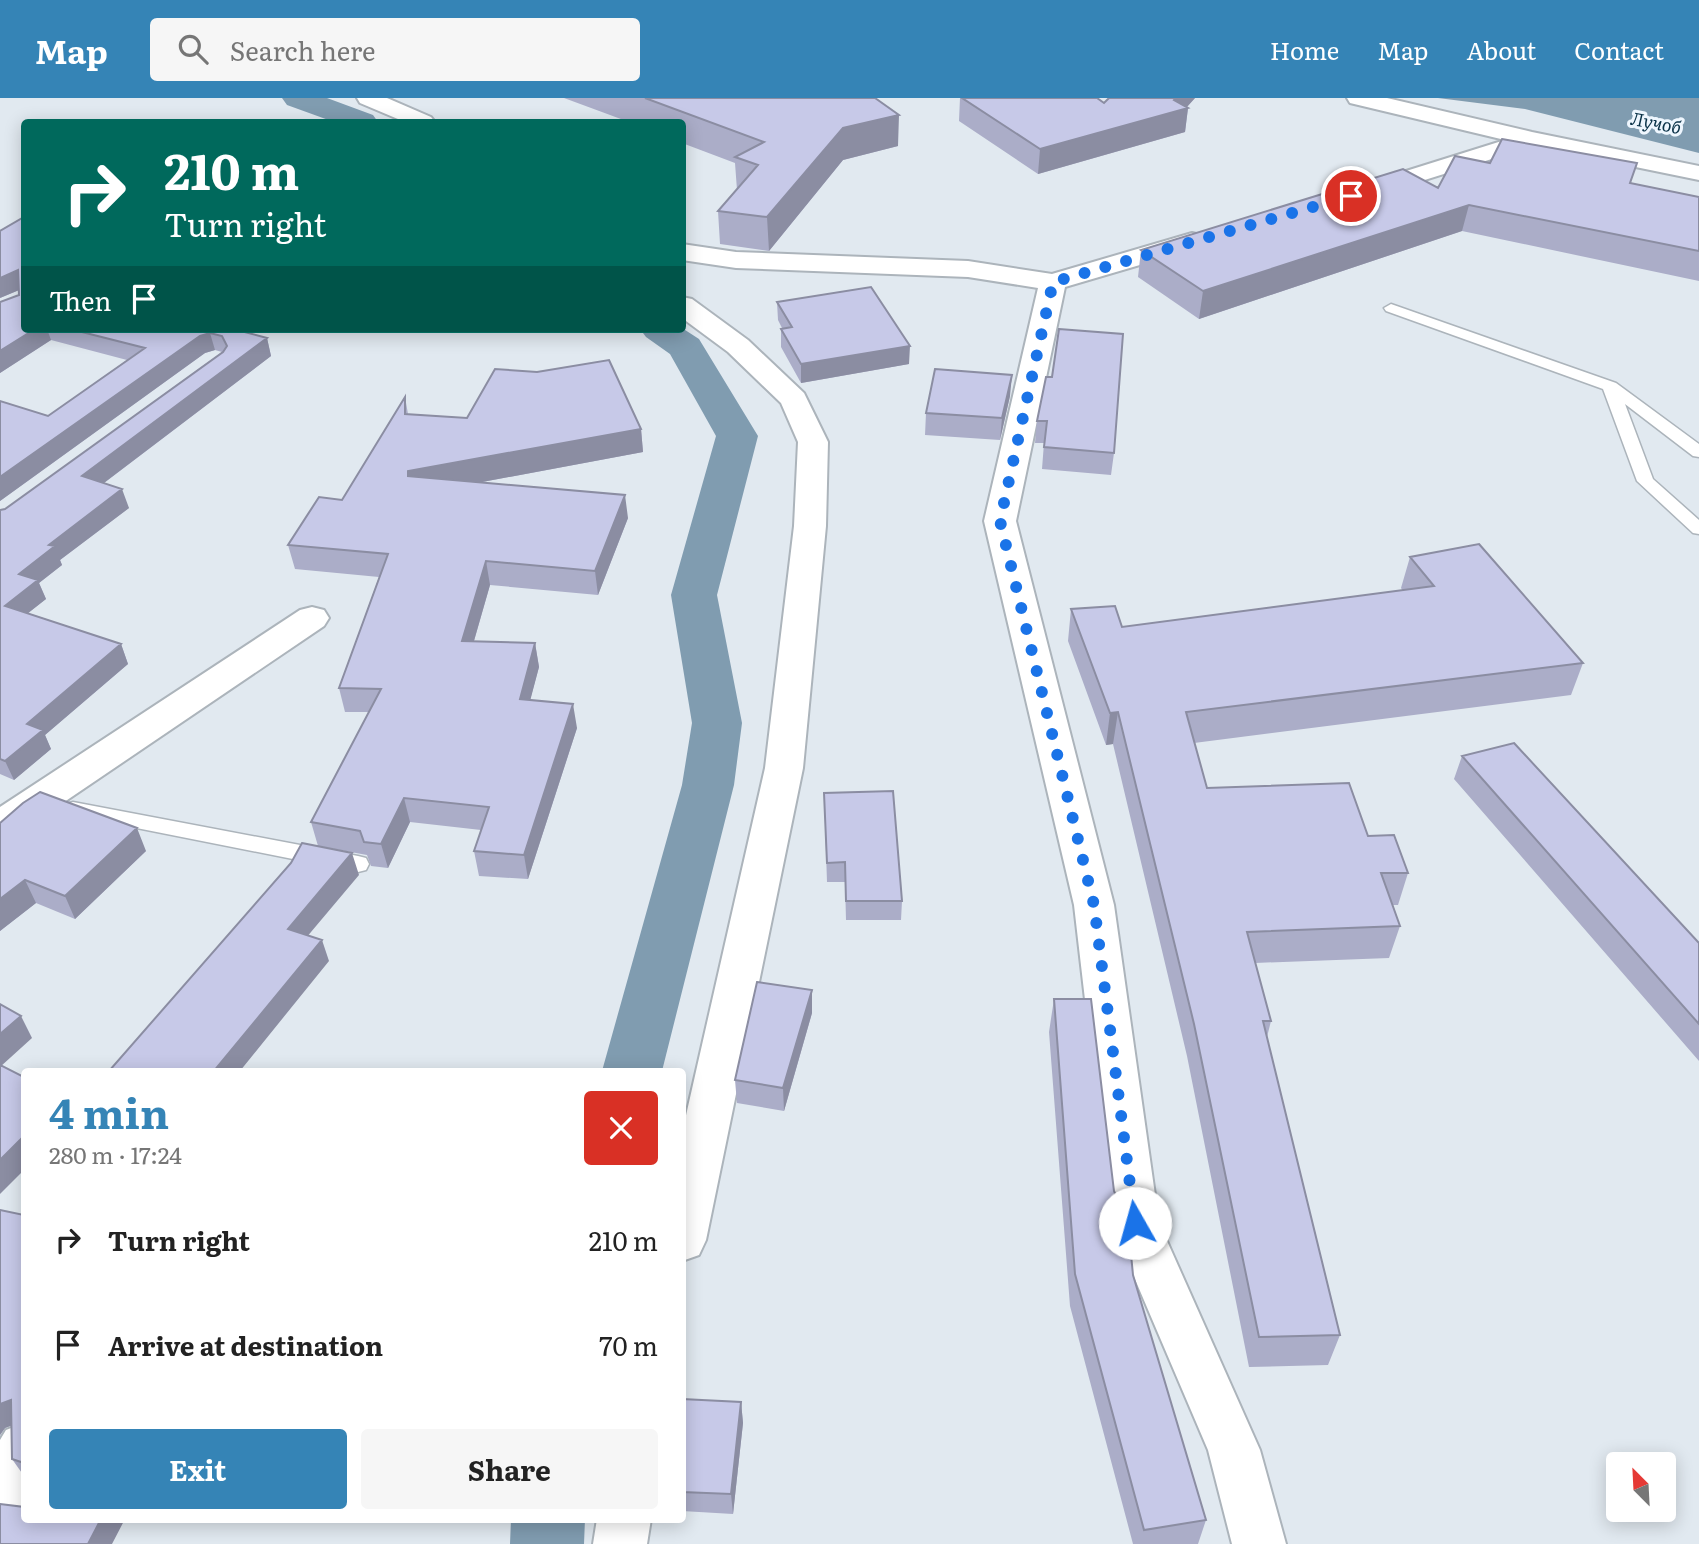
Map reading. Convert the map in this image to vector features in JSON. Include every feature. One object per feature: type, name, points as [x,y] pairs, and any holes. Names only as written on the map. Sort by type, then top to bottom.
[{"type":"street","points":[[368,98],[416,119]]},
{"type":"street","points":[[1358,98],[1532,139],[1699,173]]},
{"type":"street","points":[[1338,199],[1532,139]]},
{"type":"street","points":[[686,253],[736,260],[968,269],[1053,282],[1221,233]]},
{"type":"street","points":[[1053,282],[1000,521],[1094,905],[1135,1223],[1234,1450],[1259,1544]]},
{"type":"street","points":[[686,308],[738,346],[794,399],[813,442],[810,526],[784,768],[686,1221]]},
{"type":"street","points":[[0,826],[312,618]]},
{"type":"street","points":[[0,1492],[21,1454]]},
{"type":"street","points":[[620,1544],[623,1523]]},
{"type":"lane","points":[[1391,308],[1610,386],[1699,452]]},
{"type":"lane","points":[[1610,386],[1645,481],[1699,529]]},
{"type":"lane","points":[[33,802],[358,864]]},
{"type":"water","name":"Лучоб","points":[[1438,98],[1699,98],[1699,153],[1525,109]]},
{"type":"building","points":[[645,98],[875,98],[899,115],[843,128],[767,217],[718,211],[758,165],[735,157],[764,142]]},
{"type":"building","points":[[962,98],[1097,98],[1104,103],[1109,98],[1176,98],[1174,100],[1188,108],[1040,149]]},
{"type":"building","points":[[1502,139],[1637,163],[1630,183],[1699,197],[1699,251],[1469,205],[1203,291],[1141,250],[1403,169],[1438,188],[1455,156],[1490,163]]},
{"type":"building","points":[[21,219],[21,333],[29,333],[0,351],[0,302],[19,295],[18,270],[0,278],[0,231]]},
{"type":"building","points":[[871,287],[910,346],[801,364],[781,329],[792,327],[777,302]]},
{"type":"building","points":[[1059,329],[1123,334],[1114,453],[1044,447],[1047,421],[1037,421],[1046,377],[1052,377]]},
{"type":"building","points":[[86,333],[210,333],[200,336],[0,477],[0,401],[48,416],[145,348]]},
{"type":"building","points":[[210,333],[248,333],[267,338],[82,476],[122,489],[49,545],[55,546],[19,574],[38,580],[5,606],[121,644],[27,724],[43,730],[5,761],[0,759],[0,510],[223,352],[227,346],[222,336]]},
{"type":"building","points":[[609,360],[641,429],[408,471],[408,476],[625,495],[595,571],[486,561],[462,641],[535,643],[520,699],[573,704],[524,855],[474,851],[489,807],[404,798],[381,844],[364,842],[360,831],[311,822],[381,689],[339,688],[388,554],[288,545],[319,497],[342,500],[405,397],[405,414],[467,418],[495,369],[537,372]]},
{"type":"building","points":[[935,369],[1012,375],[1002,418],[926,413]]},
{"type":"building","points":[[1479,544],[1583,663],[1186,712],[1207,788],[1349,783],[1368,836],[1394,835],[1408,873],[1381,873],[1400,926],[1247,932],[1271,1021],[1263,1021],[1340,1335],[1259,1337],[1194,1024],[1118,712],[1110,713],[1071,609],[1115,606],[1122,627],[1434,586],[1410,557]]},
{"type":"building","points":[[1514,743],[1699,943],[1699,1024],[1462,756]]},
{"type":"building","points":[[893,791],[902,901],[846,901],[845,862],[827,863],[824,793]]},
{"type":"building","points":[[40,792],[137,828],[65,896],[25,880],[0,899],[0,823]]},
{"type":"building","points":[[302,843],[352,853],[288,929],[322,940],[216,1068],[112,1068],[291,863]]},
{"type":"building","points":[[757,982],[812,990],[783,1088],[735,1080]]},
{"type":"building","points":[[1054,999],[1091,999],[1114,1191],[1128,1223],[1133,1275],[1206,1520],[1144,1530],[1075,1274]]},
{"type":"building","points":[[0,1004],[21,1016],[0,1034]]},
{"type":"building","points":[[0,1065],[21,1076],[21,1139],[0,1160]]},
{"type":"building","points":[[0,1210],[21,1214],[21,1462],[12,1459],[11,1400],[0,1404]]},
{"type":"building","points":[[686,1399],[741,1402],[731,1494],[686,1492]]},
{"type":"building","points":[[0,1504],[21,1507],[21,1523],[99,1523],[88,1544],[0,1544]]},
{"type":"waterway","points":[[298,98],[354,119]]},
{"type":"waterway","points":[[633,1068],[708,785],[717,723],[694,595],[737,436],[685,347],[665,333]]},
{"type":"waterway","points":[[547,1544],[548,1523]]},
{"type":"route","points":[[1135,1223],[1094,905],[1000,521],[1053,282],[1351,196]]}]
